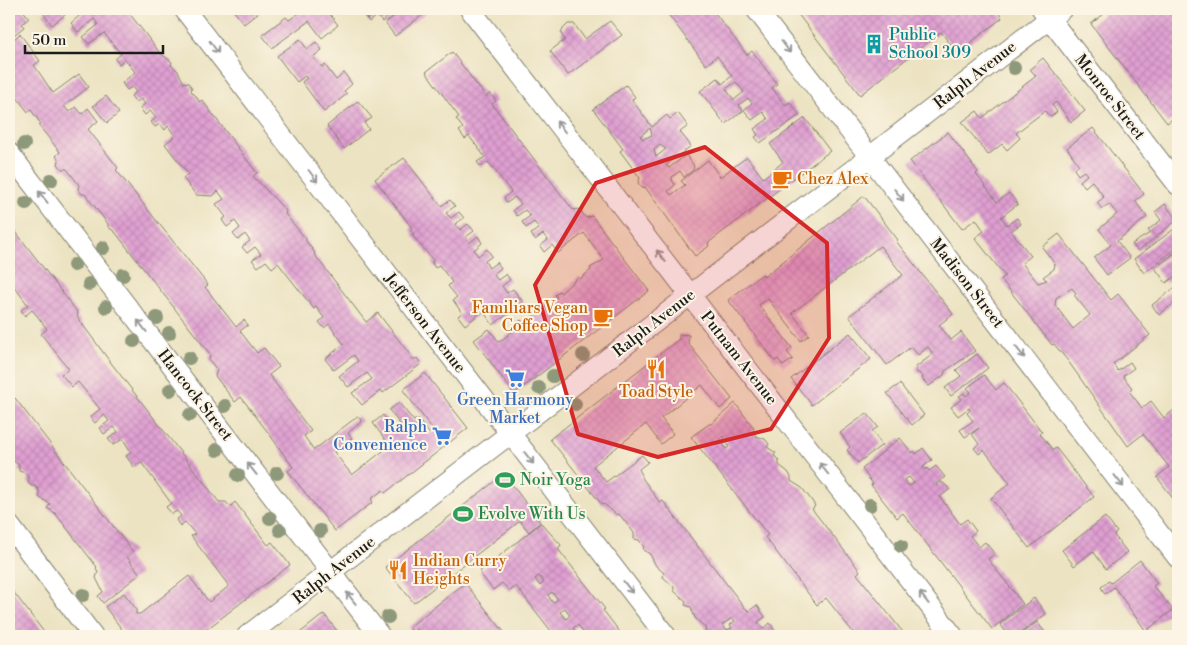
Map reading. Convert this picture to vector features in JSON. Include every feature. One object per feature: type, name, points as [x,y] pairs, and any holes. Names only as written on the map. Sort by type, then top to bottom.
[{"type":"street","name":"Jefferson Avenue","points":[[184,9],[666,636]]},
{"type":"street","name":"Putnam Avenue","points":[[470,9],[953,636]]},
{"type":"street","name":"Madison Street","points":[[756,9],[1178,558]]},
{"type":"street","name":"Ralph Avenue","points":[[247,636],[870,156],[1051,12]]},
{"type":"street","name":"Monroe Street","points":[[1051,12],[1178,185]]},
{"type":"street","name":"Hancock Street","points":[[9,153],[380,636]]},
{"type":"street","points":[[9,525],[93,636]]},
{"type":"highlighted area","points":[[705,147],[827,243],[829,338],[771,429],[658,457],[578,434],[535,285],[596,183]]},
{"type":"building","points":[[9,9],[12,12],[22,9],[29,18],[22,24],[24,27],[9,39]]},
{"type":"building","points":[[50,9],[62,9],[66,14],[52,25],[43,13]]},
{"type":"building","points":[[87,9],[126,9],[160,53],[172,62],[171,65],[178,71],[184,83],[188,82],[192,88],[191,91],[199,102],[202,100],[257,173],[253,176],[286,211],[285,214],[306,239],[314,254],[366,322],[378,313],[414,360],[417,358],[421,364],[383,393],[381,390],[362,405],[352,393],[372,379],[367,373],[348,387],[339,376],[358,361],[354,355],[334,370],[325,359],[344,344],[329,324],[324,328],[319,322],[324,318],[316,307],[314,309],[278,263],[272,268],[266,261],[258,267],[252,260],[261,254],[255,247],[247,253],[242,247],[250,241],[245,234],[238,240],[233,234],[240,228],[235,221],[227,227],[222,220],[226,217],[216,204],[224,199],[218,191],[213,196],[196,195],[183,178],[188,174],[165,144],[175,136],[168,126],[165,130],[160,124],[155,127],[151,122],[156,118],[150,111],[145,115],[140,108],[145,104],[141,99],[136,103],[131,96],[136,92],[132,87],[127,90],[122,83],[135,72],[125,59],[119,64],[115,59],[121,54],[104,33],[89,44],[83,37],[98,25],[94,19],[78,32],[71,23]]},
{"type":"building","points":[[237,9],[263,9],[244,24],[234,11]]},
{"type":"building","points":[[305,9],[319,9],[321,12],[326,9],[338,25],[322,38],[309,21],[272,48],[262,35],[286,17],[289,20]]},
{"type":"building","points":[[372,9],[398,9],[382,22],[377,16],[369,22],[364,15]]},
{"type":"building","points":[[404,9],[426,9],[428,11],[395,36],[385,23]]},
{"type":"building","points":[[655,9],[712,9],[747,55],[752,51],[765,68],[777,84],[772,88],[785,105],[790,102],[800,115],[760,143],[755,137],[758,135],[754,129],[768,119],[763,112],[752,120],[744,110],[752,103],[748,98],[739,105],[743,111],[725,124],[700,91],[718,78],[722,84],[732,76],[717,56],[706,65],[665,10],[660,14]],"holes":[[[736,82],[744,92],[734,100],[726,89]]]},
{"type":"building","name":"Public School 309","points":[[794,9],[996,9],[1002,18],[957,53],[941,32],[860,95]]},
{"type":"building","points":[[1110,9],[1178,9],[1178,123],[1174,118],[1167,123],[1091,24]]},
{"type":"building","points":[[610,21],[622,35],[568,75],[550,51],[565,40],[561,34],[563,29],[568,24],[574,24],[585,39]]},
{"type":"building","points":[[20,34],[40,61],[34,65],[53,93],[79,74],[89,87],[64,106],[69,112],[76,107],[82,114],[88,108],[98,121],[88,129],[118,168],[116,170],[208,285],[205,287],[236,327],[244,320],[248,325],[240,331],[257,353],[264,348],[279,367],[269,375],[311,431],[304,436],[314,450],[358,416],[362,421],[348,433],[352,438],[334,452],[352,475],[387,448],[383,443],[386,441],[373,423],[383,415],[397,433],[403,428],[389,410],[399,403],[414,421],[417,418],[430,434],[434,431],[403,390],[425,373],[468,428],[385,493],[383,490],[371,499],[373,502],[335,531],[288,471],[293,467],[241,397],[235,402],[215,376],[217,370],[209,360],[210,354],[115,232],[108,227],[108,224],[85,194],[82,194],[78,189],[79,185],[67,169],[62,169],[58,164],[59,160],[56,156],[60,152],[39,126],[41,124],[31,110],[28,112],[9,87],[9,43]]},
{"type":"building","points":[[300,39],[307,49],[316,42],[322,50],[313,57],[319,64],[322,67],[325,65],[336,80],[344,73],[352,84],[344,91],[347,94],[324,112],[302,82],[307,78],[305,76],[297,82],[277,56]]},
{"type":"building","points":[[452,52],[486,97],[490,93],[496,101],[492,104],[573,210],[579,209],[586,218],[592,216],[649,291],[514,394],[474,340],[489,329],[499,342],[516,329],[514,326],[521,320],[524,323],[538,313],[535,309],[541,305],[544,308],[557,297],[555,295],[559,291],[561,293],[578,277],[580,279],[591,270],[590,268],[604,260],[584,233],[558,253],[552,245],[544,252],[540,246],[548,240],[543,234],[535,240],[531,234],[539,228],[534,222],[526,228],[522,222],[530,216],[525,210],[517,216],[513,210],[521,204],[515,197],[507,203],[504,198],[511,192],[488,162],[481,167],[477,162],[485,157],[469,136],[465,139],[459,131],[463,128],[456,119],[459,117],[426,72]]},
{"type":"building","points":[[1043,58],[1085,111],[1071,122],[1056,102],[1052,105],[1057,112],[1050,117],[1045,111],[1016,133],[1020,138],[1007,150],[1002,144],[988,155],[962,122],[977,111],[982,118],[1036,76],[1030,69]]},
{"type":"building","points":[[626,85],[635,97],[632,100],[652,127],[667,115],[670,119],[678,113],[688,126],[680,132],[691,146],[666,165],[669,168],[686,155],[694,166],[693,170],[684,177],[680,171],[672,177],[675,185],[668,191],[671,195],[685,185],[681,181],[708,160],[720,177],[747,157],[763,178],[783,162],[770,144],[805,118],[830,151],[708,243],[709,246],[695,256],[645,187],[642,188],[638,183],[640,178],[620,151],[623,149],[593,109]],"holes":[[[650,128],[652,135],[643,139],[640,136]],[[660,145],[666,149],[656,157],[654,150]]]},
{"type":"building","points":[[106,96],[119,113],[107,123],[93,106]]},
{"type":"building","points":[[358,101],[372,118],[364,123],[369,129],[344,149],[327,126]]},
{"type":"building","points":[[1093,128],[1144,194],[1135,201],[1147,217],[1117,241],[1130,258],[1107,275],[1094,258],[1111,245],[1099,229],[1117,214],[1109,204],[1102,209],[1097,203],[1104,197],[1092,181],[1085,187],[1080,181],[1087,175],[1084,171],[1078,175],[1074,169],[1079,165],[1067,148]]},
{"type":"building","points":[[948,132],[978,172],[976,174],[997,202],[1009,193],[1018,204],[1001,217],[1007,225],[1017,218],[1021,224],[1011,231],[1031,256],[1022,263],[1038,283],[1047,280],[1043,277],[1054,269],[1055,264],[1042,247],[1059,234],[1111,300],[1118,294],[1150,335],[1113,364],[1118,371],[1130,362],[1134,368],[1123,376],[1132,388],[1129,391],[1142,408],[1151,401],[1164,418],[1174,410],[1178,415],[1178,505],[1157,477],[1169,467],[1143,434],[1128,446],[1068,361],[1054,344],[1052,345],[1001,279],[1005,276],[975,238],[984,231],[976,219],[962,229],[910,161]],"holes":[[[1072,288],[1076,293],[1074,295],[1090,315],[1073,329],[1055,305],[1056,298]]]},
{"type":"building","points":[[404,158],[441,206],[450,200],[455,206],[446,213],[451,218],[459,212],[464,218],[455,224],[460,230],[468,224],[474,231],[466,237],[469,243],[478,236],[482,243],[474,250],[478,256],[487,249],[492,256],[485,261],[489,268],[497,262],[501,268],[493,274],[498,280],[506,274],[510,280],[502,286],[507,293],[513,289],[523,302],[493,325],[483,311],[465,325],[458,316],[462,313],[453,300],[457,297],[448,286],[452,282],[439,265],[435,268],[432,263],[433,260],[412,235],[414,234],[410,230],[412,228],[375,179]]},
{"type":"building","points":[[864,196],[898,240],[896,241],[953,314],[939,325],[951,340],[961,332],[975,351],[945,371],[944,375],[929,386],[923,380],[922,375],[916,372],[916,367],[933,354],[928,347],[918,355],[911,347],[887,365],[849,316],[903,275],[880,246],[792,313],[809,335],[801,341],[768,299],[759,305],[792,348],[787,352],[793,359],[783,366],[778,359],[775,361],[728,300],[762,274],[764,277]]},
{"type":"building","points":[[1165,204],[1177,220],[1138,251],[1132,244],[1150,233],[1148,230],[1161,220],[1155,212]]},
{"type":"building","points":[[9,223],[78,313],[77,317],[108,359],[219,502],[226,502],[230,507],[235,502],[268,545],[272,542],[290,565],[198,636],[127,636],[105,607],[124,593],[136,609],[136,614],[140,614],[189,576],[209,602],[229,586],[191,536],[195,534],[185,522],[180,526],[176,520],[181,516],[177,511],[172,514],[166,507],[171,503],[141,462],[134,467],[126,456],[131,452],[123,439],[113,445],[108,439],[118,432],[114,427],[104,434],[100,428],[109,421],[104,415],[95,423],[90,417],[100,409],[78,382],[72,387],[61,374],[69,369],[41,334],[47,329],[38,317],[32,310],[25,316],[21,310],[28,305],[13,285],[9,289]]},
{"type":"building","points":[[1174,229],[1178,234],[1178,247],[1144,273],[1134,259]]},
{"type":"building","points":[[1178,250],[1178,274],[1166,283],[1155,268]]},
{"type":"building","points":[[1178,285],[1178,300],[1159,315],[1152,305]]},
{"type":"building","points":[[850,333],[871,359],[812,405],[791,379]]},
{"type":"building","points":[[679,334],[689,335],[688,343],[732,399],[720,409],[702,385],[661,418],[673,434],[661,444],[646,424],[593,466],[606,482],[642,455],[648,462],[639,469],[641,476],[660,503],[663,501],[745,608],[749,611],[757,605],[765,617],[758,622],[763,629],[770,623],[778,636],[745,636],[744,634],[741,636],[708,636],[711,634],[706,633],[705,627],[695,618],[691,607],[685,605],[686,601],[674,591],[674,587],[663,577],[664,573],[656,566],[650,554],[643,550],[644,547],[639,540],[634,539],[634,533],[619,514],[617,515],[604,504],[602,505],[550,439],[679,339]],"holes":[[[732,618],[735,621],[730,625],[732,628],[726,630],[722,625]]]},
{"type":"building","points":[[977,354],[988,368],[951,396],[945,388],[961,376],[956,370]]},
{"type":"building","points":[[984,375],[996,390],[1004,383],[1042,432],[1040,434],[1053,450],[1056,448],[1094,497],[1029,548],[991,498],[1010,483],[984,450],[979,454],[974,448],[979,444],[972,434],[979,428],[965,437],[960,430],[973,421],[967,413],[970,410],[969,408],[958,416],[951,407],[962,399],[959,396],[964,393],[966,396],[971,392],[967,388]]},
{"type":"building","points":[[900,384],[924,415],[912,425],[887,393]]},
{"type":"building","points":[[9,397],[11,401],[15,398],[133,552],[127,557],[140,574],[103,603],[98,596],[103,592],[96,578],[97,567],[55,513],[47,508],[50,504],[39,497],[39,490],[35,486],[31,486],[28,482],[29,478],[25,473],[19,471],[19,465],[9,458]]},
{"type":"building","points":[[735,403],[754,428],[753,431],[756,436],[765,439],[769,444],[767,447],[776,453],[774,455],[779,461],[779,465],[788,472],[791,481],[802,488],[812,501],[815,506],[812,509],[860,571],[857,574],[906,636],[856,636],[826,598],[817,605],[765,537],[768,535],[691,437],[711,424]],"holes":[[[724,436],[729,447],[726,449],[720,439]]]},
{"type":"building","points":[[867,413],[878,427],[872,431],[882,445],[858,463],[847,450],[850,447],[840,433]]},
{"type":"building","points":[[900,438],[912,453],[914,451],[916,454],[923,448],[932,460],[923,467],[929,471],[936,466],[945,477],[936,484],[937,486],[942,482],[950,489],[940,497],[960,524],[967,519],[976,531],[970,536],[979,547],[985,542],[995,554],[988,559],[1023,604],[992,629],[903,513],[897,518],[871,485],[873,484],[862,469]],"holes":[[[909,477],[914,483],[909,486],[904,480]]]},
{"type":"building","points":[[504,474],[540,522],[529,532],[520,521],[414,603],[385,567]]},
{"type":"building","points":[[1105,517],[1117,532],[1114,535],[1127,552],[1106,569],[1093,551],[1074,566],[1062,550]]},
{"type":"building","points":[[541,523],[561,545],[558,549],[605,609],[603,610],[623,636],[555,636],[516,586],[510,591],[502,583],[493,590],[479,572]],"holes":[[[539,576],[544,582],[540,586],[535,579]],[[552,592],[558,599],[553,603],[548,595]],[[565,608],[570,615],[566,619],[560,612]],[[578,625],[583,632],[579,635],[573,628]]]},
{"type":"building","points":[[1140,560],[1157,583],[1153,586],[1173,610],[1146,631],[1114,587],[1105,594],[1101,587],[1109,581],[1111,583]]},
{"type":"building","points":[[465,583],[504,632],[499,636],[422,636],[416,629],[412,632],[409,627]]},
{"type":"building","points":[[9,586],[37,623],[47,636],[9,636]]},
{"type":"building","points":[[1034,598],[1046,614],[1016,636],[1009,636],[1000,624]]},
{"type":"building","points":[[324,614],[341,636],[296,636]]},
{"type":"building","points":[[1037,622],[1048,636],[1018,636]]},
{"type":"place","name":"Public School 309","points":[[874,44]]},
{"type":"place","name":"Chez Alex","points":[[782,179]]},
{"type":"place","name":"Familiars Vegan Coffee Shop","points":[[603,317]]},
{"type":"place","name":"Toad Style","points":[[656,369]]},
{"type":"place","name":"Green Harmony Market","points":[[515,378]]},
{"type":"place","name":"Ralph Convenience","points":[[442,436]]},
{"type":"place","name":"Noir Yoga","points":[[505,480]]},
{"type":"place","name":"Evolve With Us","points":[[463,514]]},
{"type":"place","name":"Indian Curry Heights","points":[[398,570]]}]
